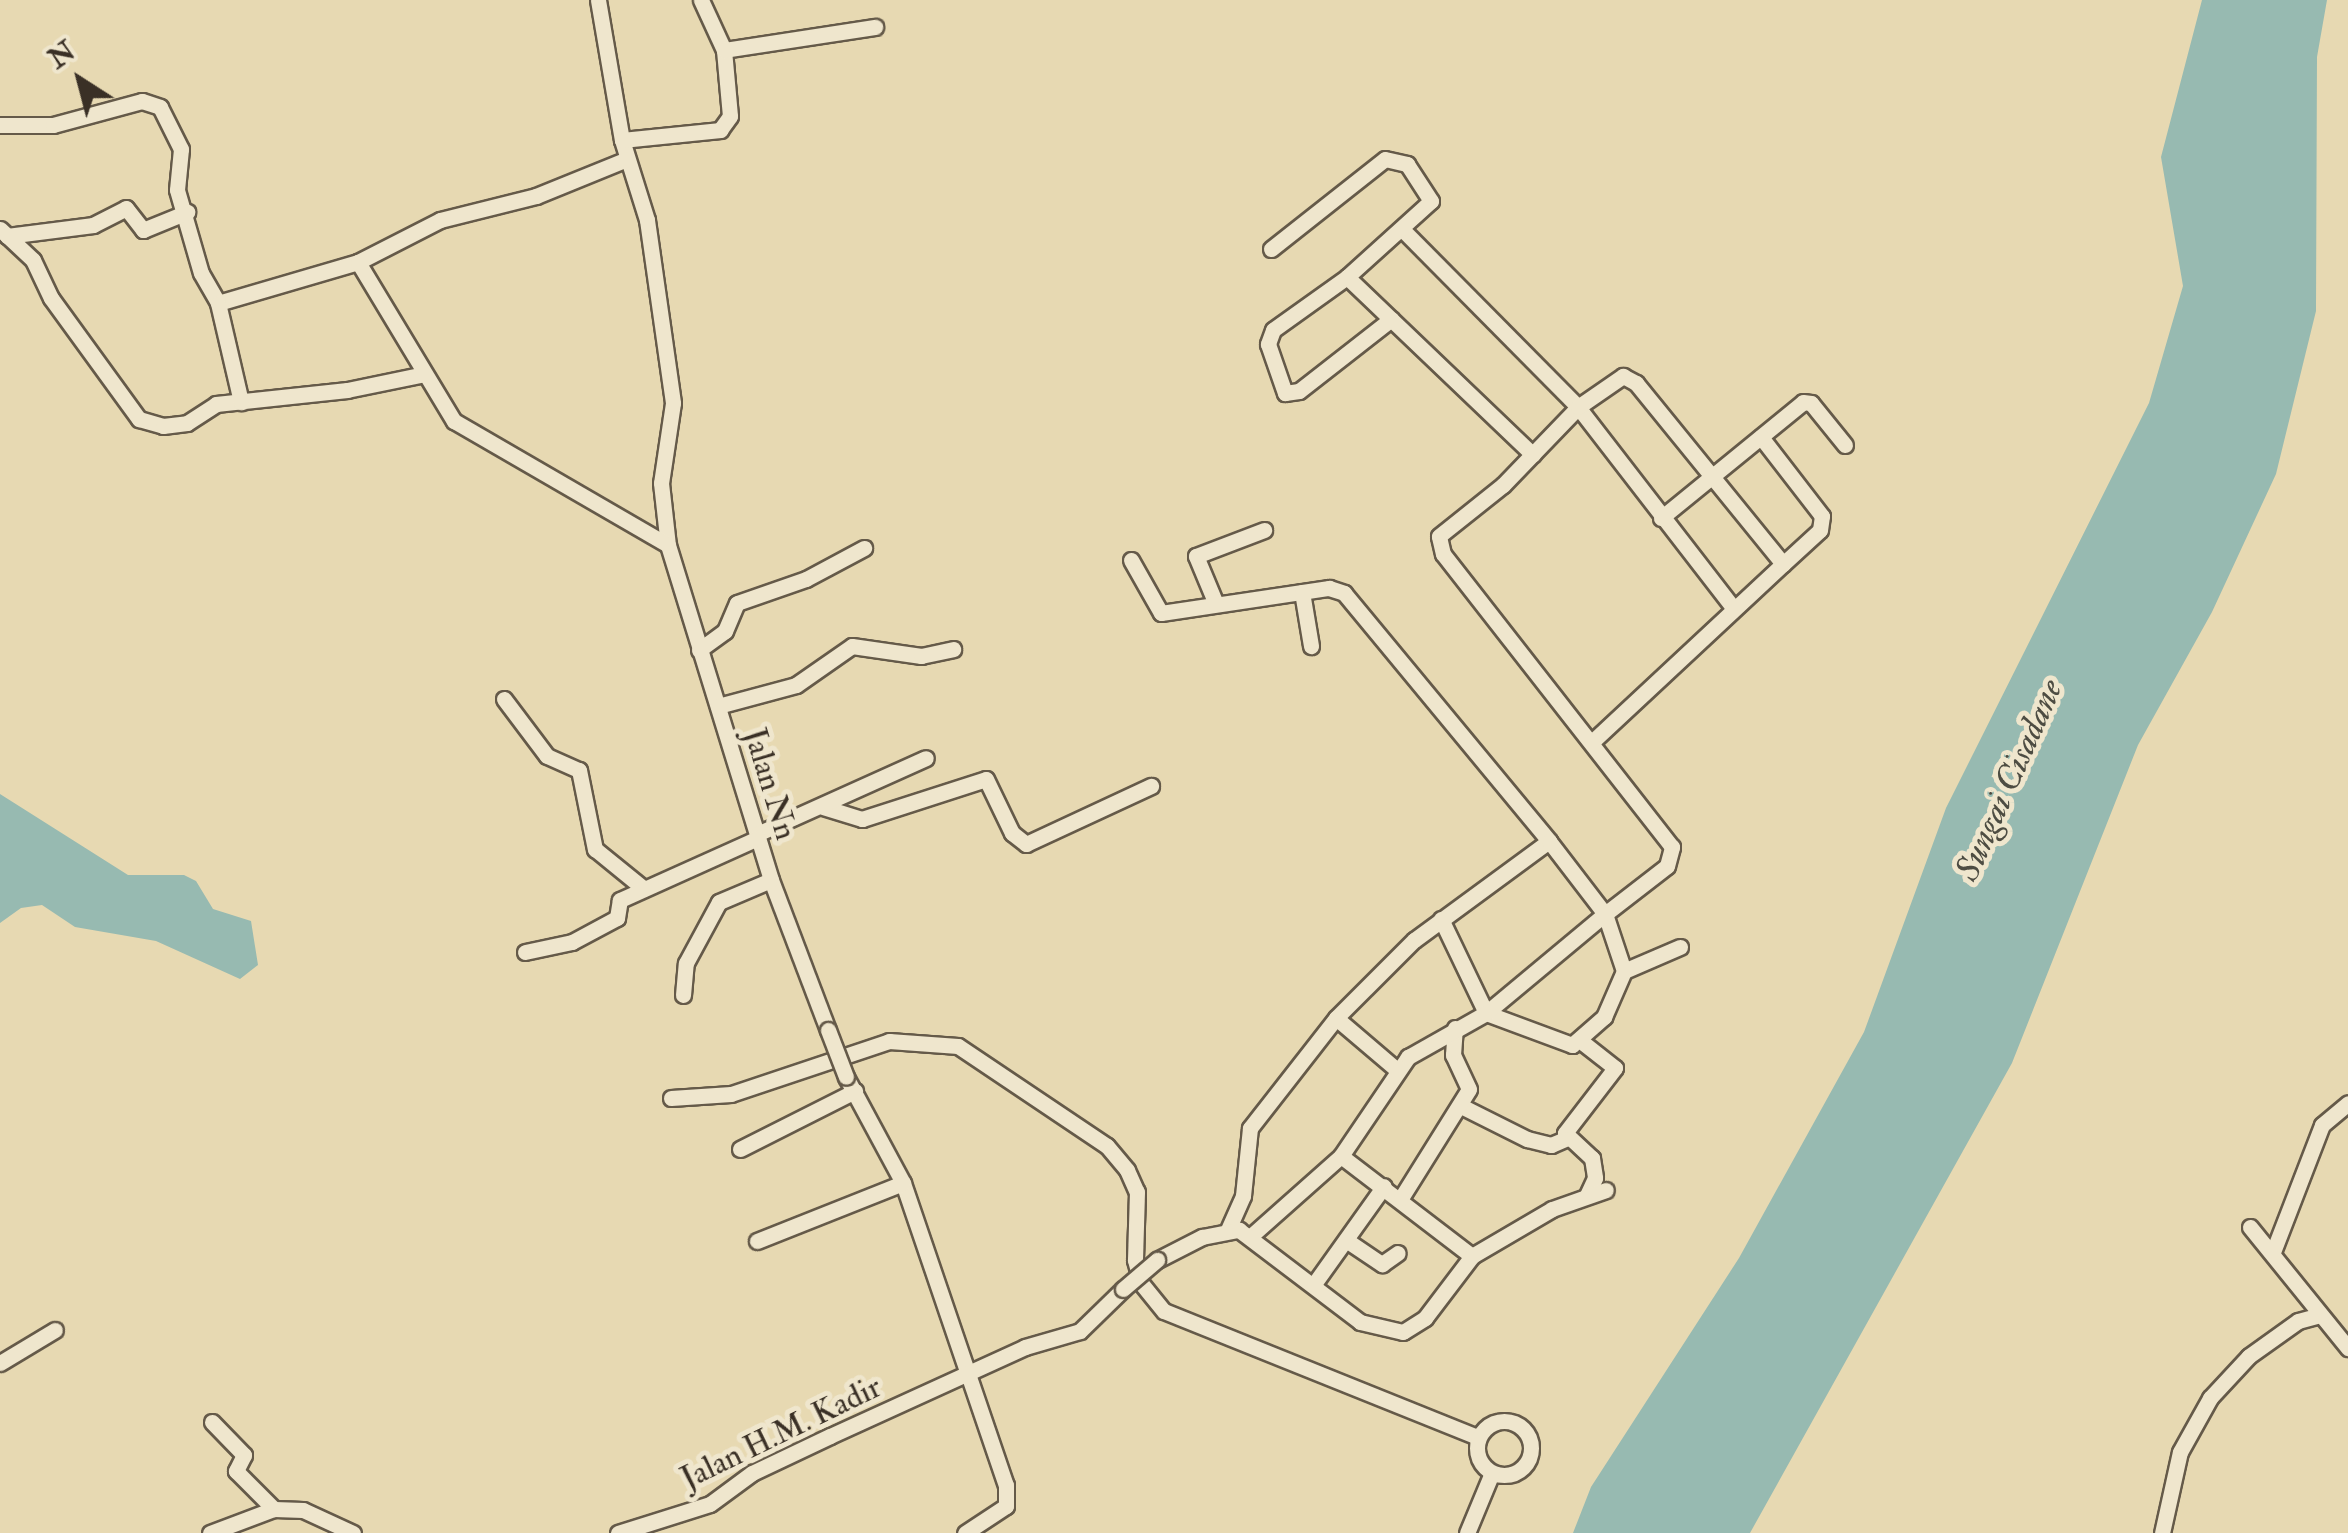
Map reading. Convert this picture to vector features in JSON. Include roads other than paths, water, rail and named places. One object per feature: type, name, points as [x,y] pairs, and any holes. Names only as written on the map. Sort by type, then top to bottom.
[{"type":"street","name":"Jalan Nn","points":[[598,0],[622,140],[646,220],[673,402],[661,483],[668,545],[770,880],[850,1084],[903,1183],[1008,1496],[994,1518],[966,1533]]},
{"type":"street","points":[[622,140],[720,130],[730,116],[724,50],[701,0]]},
{"type":"street","points":[[724,50],[875,28]]},
{"type":"street","points":[[0,125],[53,125],[142,101],[160,108],[181,149],[177,190],[188,212],[201,273],[218,303],[241,402]]},
{"type":"street","points":[[1271,249],[1385,158],[1407,164],[1430,192],[1431,201],[1346,277],[1273,330],[1268,344],[1285,393],[1299,391],[1391,319]]},
{"type":"street","points":[[218,303],[358,262],[440,220],[536,196],[628,159]]},
{"type":"street","points":[[3,233],[92,225],[126,208],[143,230],[188,212]]},
{"type":"street","points":[[1403,230],[1578,407],[1660,518],[1734,608]]},
{"type":"street","points":[[3,233],[33,260],[52,298],[139,419],[163,426],[187,423],[216,404],[420,374]]},
{"type":"street","points":[[358,262],[408,337],[420,374],[454,421],[668,545]]},
{"type":"street","points":[[1346,277],[1533,455]]},
{"type":"street","points":[[1252,1234],[1341,1156],[1396,1070],[1420,1047],[1486,1012],[1668,866],[1672,847],[1440,545],[1446,527],[1533,455],[1609,381],[1628,378],[1783,564]]},
{"type":"street","points":[[1660,518],[1808,402],[1845,445]]},
{"type":"street","points":[[1593,741],[1820,530],[1822,516],[1760,437]]},
{"type":"street","points":[[1216,604],[1196,556],[1264,530]]},
{"type":"street","points":[[700,650],[725,632],[736,603],[806,578],[864,548]]},
{"type":"street","points":[[1131,560],[1161,613],[1329,588],[1354,602],[1605,914],[1624,971],[1604,1017],[1582,1042],[1562,1046],[1486,1012],[1441,919]]},
{"type":"street","points":[[1302,592],[1312,646]]},
{"type":"street","points":[[718,706],[796,685],[852,646],[905,656],[953,649]]},
{"type":"street","points":[[504,699],[547,756],[579,770],[595,849],[643,888]]},
{"type":"street","points":[[525,952],[572,942],[617,918],[620,900],[643,888],[926,758]]},
{"type":"street","points":[[823,808],[862,819],[986,779],[1012,833],[1026,844],[1151,786]]},
{"type":"street","points":[[1549,841],[1441,919],[1336,1018],[1250,1128],[1243,1196],[1228,1229],[1252,1234],[1360,1322],[1402,1332],[1425,1318],[1472,1256],[1586,1195],[1606,1190]]},
{"type":"street","points":[[682,996],[686,962],[720,902],[770,880]]},
{"type":"street","points":[[1624,971],[1680,946]]},
{"type":"street","points":[[1336,1018],[1396,1070]]},
{"type":"street","points":[[1401,1198],[1463,1107],[1469,1089],[1453,1055],[1455,1028]]},
{"type":"street","points":[[671,1098],[731,1094],[889,1041],[958,1046],[1107,1146],[1128,1170],[1137,1192],[1134,1260],[1141,1283],[1164,1311],[1478,1437]]},
{"type":"street","points":[[1463,1107],[1527,1139],[1550,1145],[1565,1140],[1615,1068],[1582,1042]]},
{"type":"street","points":[[740,1149],[850,1084]]},
{"type":"street","points":[[2273,1252],[2322,1124],[2348,1103]]},
{"type":"street","points":[[1565,1140],[1592,1158],[1596,1178],[1586,1195]]},
{"type":"street","points":[[1341,1156],[1401,1198],[1472,1256]]},
{"type":"street","points":[[758,1241],[903,1183]]},
{"type":"street","points":[[1314,1284],[1349,1242],[1384,1186]]},
{"type":"street","points":[[2250,1227],[2348,1348]]},
{"type":"street","name":"Jalan H.M. Kadir","points":[[618,1533],[710,1504],[752,1473],[1025,1346],[1080,1331],[1157,1260],[1228,1229]]},
{"type":"street","points":[[1349,1242],[1382,1264],[1398,1253]]},
{"type":"street","points":[[2162,1533],[2180,1452],[2210,1398],[2248,1356],[2320,1315]]},
{"type":"street","points":[[0,1363],[54,1330]]},
{"type":"street","points":[[1478,1437],[1500,1420],[1526,1431],[1529,1459],[1520,1470],[1492,1473]]},
{"type":"street","points":[[212,1422],[244,1455],[236,1471],[274,1509]]},
{"type":"street","points":[[1478,1437],[1478,1458],[1492,1473]]},
{"type":"street","points":[[1467,1533],[1492,1473]]},
{"type":"street","points":[[210,1533],[274,1509],[303,1510],[353,1533]]},
{"type":"water","name":"Sungai Cisadane","points":[[2202,0],[2327,0],[2317,57],[2316,311],[2276,474],[2212,612],[2138,745],[2012,1063],[1750,1533],[1573,1533],[1591,1487],[1739,1258],[1864,1032],[1946,808],[2149,403],[2183,286],[2161,157]]},
{"type":"water","points":[[0,794],[128,875],[184,875],[196,881],[213,909],[251,921],[258,965],[240,979],[156,941],[75,927],[42,905],[21,908],[0,923]]}]
